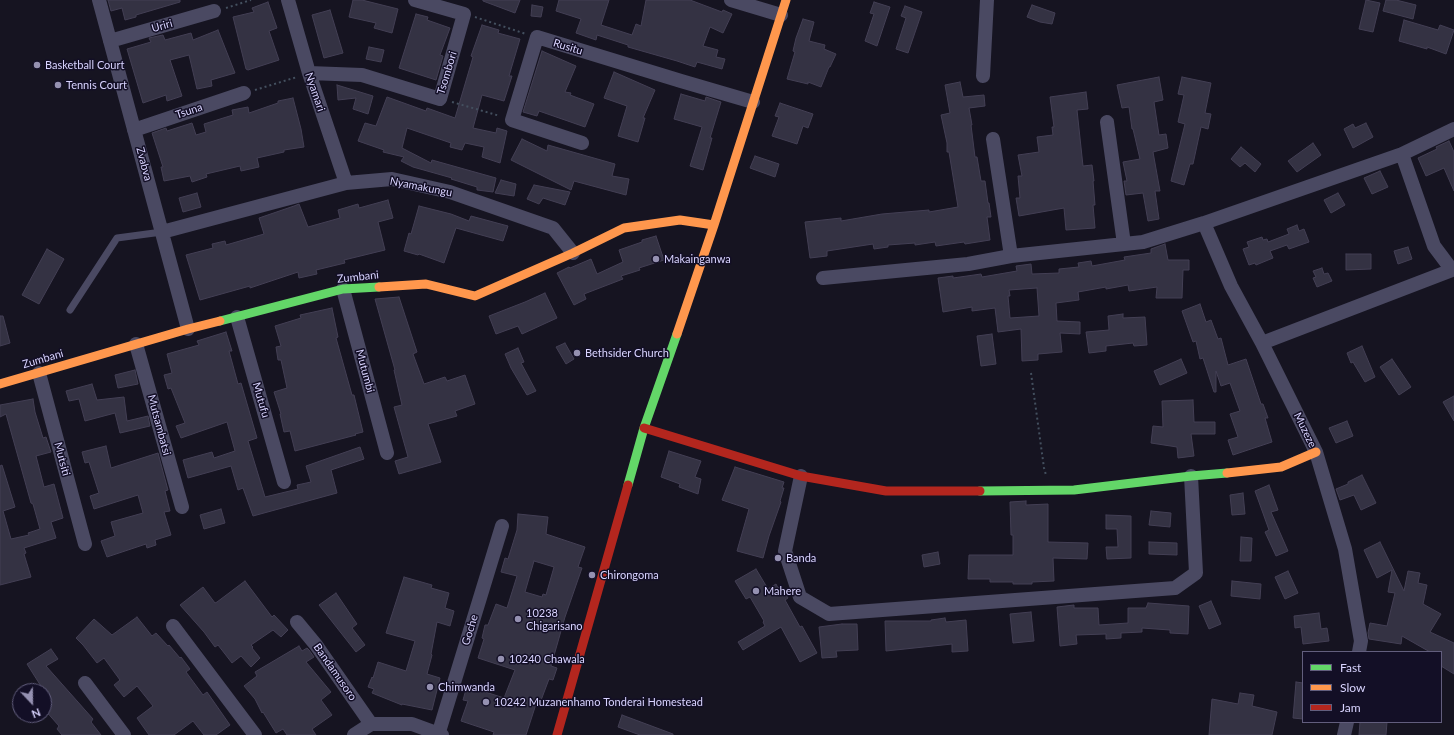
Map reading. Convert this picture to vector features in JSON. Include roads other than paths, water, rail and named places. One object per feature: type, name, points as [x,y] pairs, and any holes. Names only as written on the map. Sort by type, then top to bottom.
[{"type":"street","name":"Zvabva","points":[[98,0],[188,329]]},
{"type":"street","name":"Nyamari","points":[[288,0],[309,73],[346,183]]},
{"type":"street","name":"Tsombori","points":[[309,73],[362,75],[440,99],[464,14],[415,0]]},
{"type":"street","points":[[731,0],[781,15]]},
{"type":"street","points":[[557,735],[644,428],[714,225],[786,0]]},
{"type":"street","points":[[983,76],[987,0]]},
{"type":"street","name":"Uriri","points":[[110,41],[214,11]]},
{"type":"street","name":"Rusitu","points":[[582,143],[512,120],[537,37],[754,102]]},
{"type":"street","name":"Tsuna","points":[[134,130],[244,93]]},
{"type":"street","points":[[1107,122],[1124,244]]},
{"type":"street","points":[[823,278],[968,264],[1011,256],[1143,242],[1204,223],[1402,154],[1454,129]]},
{"type":"street","points":[[993,139],[1011,256]]},
{"type":"street","points":[[1262,343],[1453,272],[1434,246],[1402,154]]},
{"type":"street","name":"Nyamakungu","points":[[162,232],[346,183],[392,180],[450,192],[553,228],[573,253]]},
{"type":"street","name":"Zumbani","points":[[0,384],[188,329],[344,289],[426,284],[475,296],[573,253],[624,228],[680,220],[714,225]]},
{"type":"street","name":"Muzeze","points":[[1204,223],[1231,286],[1262,343],[1316,452],[1345,549],[1361,641],[1359,651]]},
{"type":"street","name":"Mutumbi","points":[[344,289],[387,453]]},
{"type":"street","name":"Mutufu","points":[[237,317],[284,482]]},
{"type":"street","name":"Mutsambatsi","points":[[136,344],[182,507]]},
{"type":"street","name":"Mutsiti","points":[[39,373],[85,544]]},
{"type":"street","points":[[644,428],[801,476],[886,491],[1074,490],[1191,476],[1281,468],[1316,452]]},
{"type":"street","points":[[801,476],[786,552],[800,597],[829,614],[1175,588],[1196,573],[1191,476]]},
{"type":"street","name":"Goche","points":[[440,735],[502,526]]},
{"type":"street","name":"Bandamusoro","points":[[297,622],[316,645],[371,724]]},
{"type":"street","points":[[173,626],[254,735]]},
{"type":"street","points":[[86,683],[124,735]]},
{"type":"street","points":[[1344,735],[1346,723]]},
{"type":"street","points":[[354,735],[371,724],[412,724],[440,735]]},
{"type":"lane","points":[[70,310],[117,238],[162,232]]},
{"type":"place","name":"Basketball Court","points":[[37,65]]},
{"type":"place","name":"Tennis Court","points":[[58,85]]},
{"type":"place","name":"Makainganwa","points":[[656,259]]},
{"type":"place","name":"Bethsider Church","points":[[577,353]]},
{"type":"place","name":"Banda","points":[[778,558]]},
{"type":"place","name":"Chirongoma","points":[[592,575]]},
{"type":"place","name":"Mahere","points":[[756,591]]},
{"type":"place","name":"10238 Chigarisano","points":[[518,619]]},
{"type":"place","name":"10240 Chawala","points":[[501,659]]},
{"type":"place","name":"Chimwanda","points":[[430,687]]},
{"type":"place","name":"10242 Muzanenhamo Tonderai Homestead","points":[[486,702]]}]
